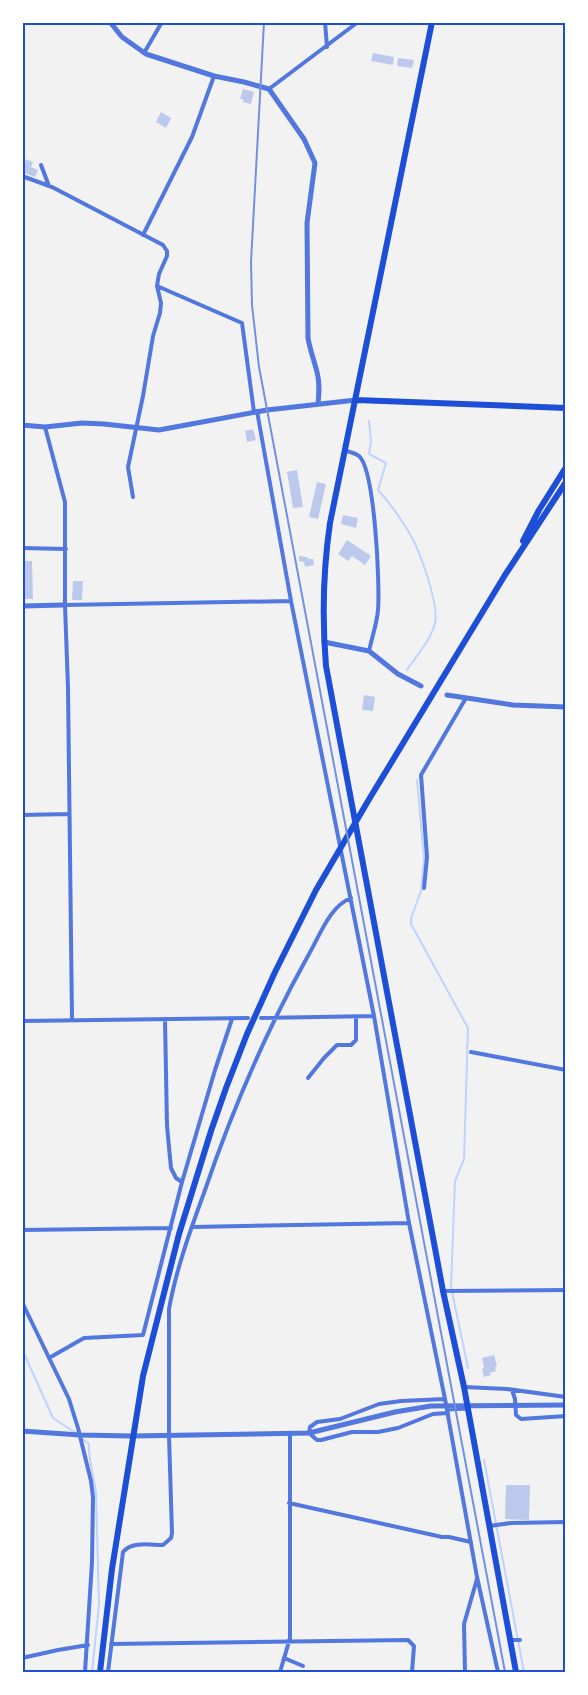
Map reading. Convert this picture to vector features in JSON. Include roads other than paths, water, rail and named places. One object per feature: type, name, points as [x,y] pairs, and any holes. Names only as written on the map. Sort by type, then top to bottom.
[{"type":"highway","points":[[432,22],[356,400],[344,450],[327,548],[322,616],[326,666],[443,1291],[494,1524],[515,1640],[516,1672]]},
{"type":"highway","points":[[356,400],[566,408]]},
{"type":"highway","points":[[505,575],[539,510],[566,467]]},
{"type":"highway","points":[[100,1672],[109,1588],[143,1376],[182,1225],[211,1131],[247,1034],[299,923],[335,858],[505,575],[566,482]]},
{"type":"street","points":[[110,22],[122,36],[144,53],[214,76],[269,89],[304,139],[315,163],[307,223],[308,338],[319,383],[318,404]]},
{"type":"street","points":[[144,53],[162,22]]},
{"type":"street","points":[[326,22],[327,47]]},
{"type":"street","points":[[269,89],[358,22]]},
{"type":"street","points":[[143,235],[192,137],[214,76]]},
{"type":"street","points":[[42,165],[49,186]]},
{"type":"street","points":[[22,176],[49,186],[163,245],[167,251],[167,256],[159,274],[160,314],[153,336],[128,467],[133,497]]},
{"type":"street","points":[[158,286],[242,323],[256,412],[291,601],[374,1016],[410,1223],[445,1399],[477,1577],[498,1672]]},
{"type":"street","points":[[22,425],[45,427],[82,423],[159,430],[256,412],[356,400]]},
{"type":"street","points":[[45,427],[65,502],[72,1020]]},
{"type":"street","points":[[344,450],[359,456],[364,464],[372,499],[379,569],[379,593],[378,612],[369,651]]},
{"type":"street","points":[[22,548],[66,549]]},
{"type":"street","points":[[22,606],[291,601]]},
{"type":"street","points":[[324,642],[369,651],[398,674],[421,686]]},
{"type":"street","points":[[447,695],[527,706],[566,706]]},
{"type":"street","points":[[424,888],[427,857],[421,775],[466,698]]},
{"type":"street","points":[[22,815],[69,814]]},
{"type":"street","points":[[108,1672],[123,1552],[132,1545],[163,1545],[171,1538],[169,1309],[172,1291],[192,1227],[224,1134],[275,1017],[327,922],[339,904],[351,898]]},
{"type":"street","points":[[261,1018],[374,1016]]},
{"type":"street","points":[[308,1078],[337,1045],[351,1044],[356,1040],[356,1017]]},
{"type":"street","points":[[22,1021],[248,1018]]},
{"type":"street","points":[[165,1019],[167,1126],[171,1168],[176,1178],[182,1182]]},
{"type":"street","points":[[49,1358],[84,1338],[144,1335],[182,1182],[232,1019]]},
{"type":"street","points":[[471,1052],[566,1070]]},
{"type":"street","points":[[192,1227],[410,1223]]},
{"type":"street","points":[[22,1230],[171,1228]]},
{"type":"street","points":[[443,1291],[566,1290]]},
{"type":"street","points":[[22,1302],[69,1399],[88,1467],[93,1497],[92,1562],[86,1672]]},
{"type":"street","points":[[464,1387],[512,1390],[566,1397]]},
{"type":"street","points":[[512,1390],[515,1399],[516,1415],[521,1419],[566,1416]]},
{"type":"street","points":[[309,1433],[310,1427],[317,1422],[340,1419],[379,1404],[445,1399]]},
{"type":"street","points":[[22,1431],[132,1436],[290,1434],[309,1433],[395,1412],[431,1406],[566,1405]]},
{"type":"street","points":[[309,1433],[317,1440],[352,1432],[378,1432],[398,1428],[433,1414],[468,1408]]},
{"type":"street","points":[[280,1672],[290,1641],[290,1434]]},
{"type":"street","points":[[289,1503],[471,1542]]},
{"type":"street","points":[[494,1524],[566,1522]]},
{"type":"street","points":[[465,1672],[464,1624],[477,1577]]},
{"type":"street","points":[[111,1644],[408,1640],[414,1646],[412,1672]]},
{"type":"street","points":[[22,1658],[88,1646]]},
{"type":"street","points":[[284,1658],[303,1666]]},
{"type":"waterway","points":[[369,421],[371,441],[369,454],[386,463],[378,490],[399,517],[414,542],[428,578],[434,603],[435,623],[433,629],[427,642],[407,670]]},
{"type":"waterway","points":[[417,780],[424,858],[421,891],[411,918],[411,924],[468,1028],[464,1159],[455,1181],[451,1287],[468,1368]]},
{"type":"waterway","points":[[22,1349],[53,1418],[76,1433]]},
{"type":"waterway","points":[[81,1438],[89,1444],[96,1494],[99,1604],[92,1672]]},
{"type":"waterway","points":[[484,1460],[524,1672]]},
{"type":"railway","points":[[264,22],[251,262],[252,305],[259,367],[505,1672]]}]
